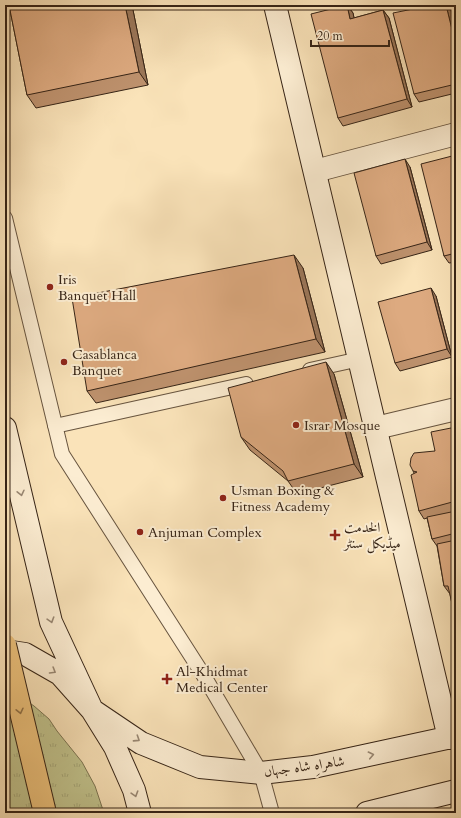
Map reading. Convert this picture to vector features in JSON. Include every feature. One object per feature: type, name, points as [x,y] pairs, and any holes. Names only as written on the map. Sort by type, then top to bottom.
[{"type":"main road","points":[[5,645],[45,813]]},
{"type":"street","points":[[275,5],[376,428],[453,737]]},
{"type":"street","points":[[315,172],[456,134]]},
{"type":"street","points":[[376,428],[456,409]]},
{"type":"street","points":[[5,428],[52,622],[92,710],[115,747],[134,790],[140,813]]},
{"type":"street","points":[[5,651],[25,654],[60,674],[92,710]]},
{"type":"street","name":"شاہراہِ شاہ جہاں","points":[[92,710],[141,743],[200,767],[261,773],[314,767],[453,737]]},
{"type":"street","points":[[368,813],[456,791]]},
{"type":"lane","points":[[5,218],[62,454],[204,676],[261,773],[272,813]]},
{"type":"lane","points":[[298,373],[360,359]]},
{"type":"lane","points":[[55,426],[258,381]]},
{"type":"green space","points":[[5,686],[34,706],[49,719],[82,762],[95,786],[104,813],[5,813]]},
{"type":"building","points":[[9,5],[125,5],[139,72],[27,95]]},
{"type":"building","points":[[347,5],[350,19],[383,10],[407,99],[338,118],[311,14]]},
{"type":"building","points":[[433,5],[446,5],[456,46],[456,84],[414,94],[393,13]]},
{"type":"building","points":[[456,155],[456,253],[444,256],[421,164]]},
{"type":"building","points":[[405,159],[427,242],[376,256],[354,173]]},
{"type":"building","points":[[294,255],[316,339],[87,391],[72,298]]},
{"type":"building","points":[[456,284],[456,297],[453,285]]},
{"type":"building","points":[[431,288],[447,349],[395,363],[378,302]]},
{"type":"building","name":"Israr Mosque","points":[[326,362],[354,464],[288,481],[283,471],[241,437],[228,388]]},
{"type":"building","points":[[456,427],[456,501],[419,511],[411,475],[417,472],[413,471],[410,465],[411,458],[414,453],[435,451],[431,432]]},
{"type":"building","points":[[456,511],[456,533],[432,539],[427,517]]},
{"type":"building","points":[[456,540],[456,622],[448,586],[444,586],[437,544]]},
{"type":"place","name":"Iris Banquet Hall","points":[[50,287]]},
{"type":"place","name":"Casablanca Banquet","points":[[64,362]]},
{"type":"place","name":"Israr Mosque","points":[[296,425]]},
{"type":"place","name":"Usman Boxing & Fitness Academy","points":[[223,498]]},
{"type":"place","name":"Anjuman Complex","points":[[140,532]]},
{"type":"place","name":"الخدمت میڈیکل سنٹر","points":[[335,535]]},
{"type":"place","name":"Al-Khidmat Medical Center","points":[[167,679]]}]
